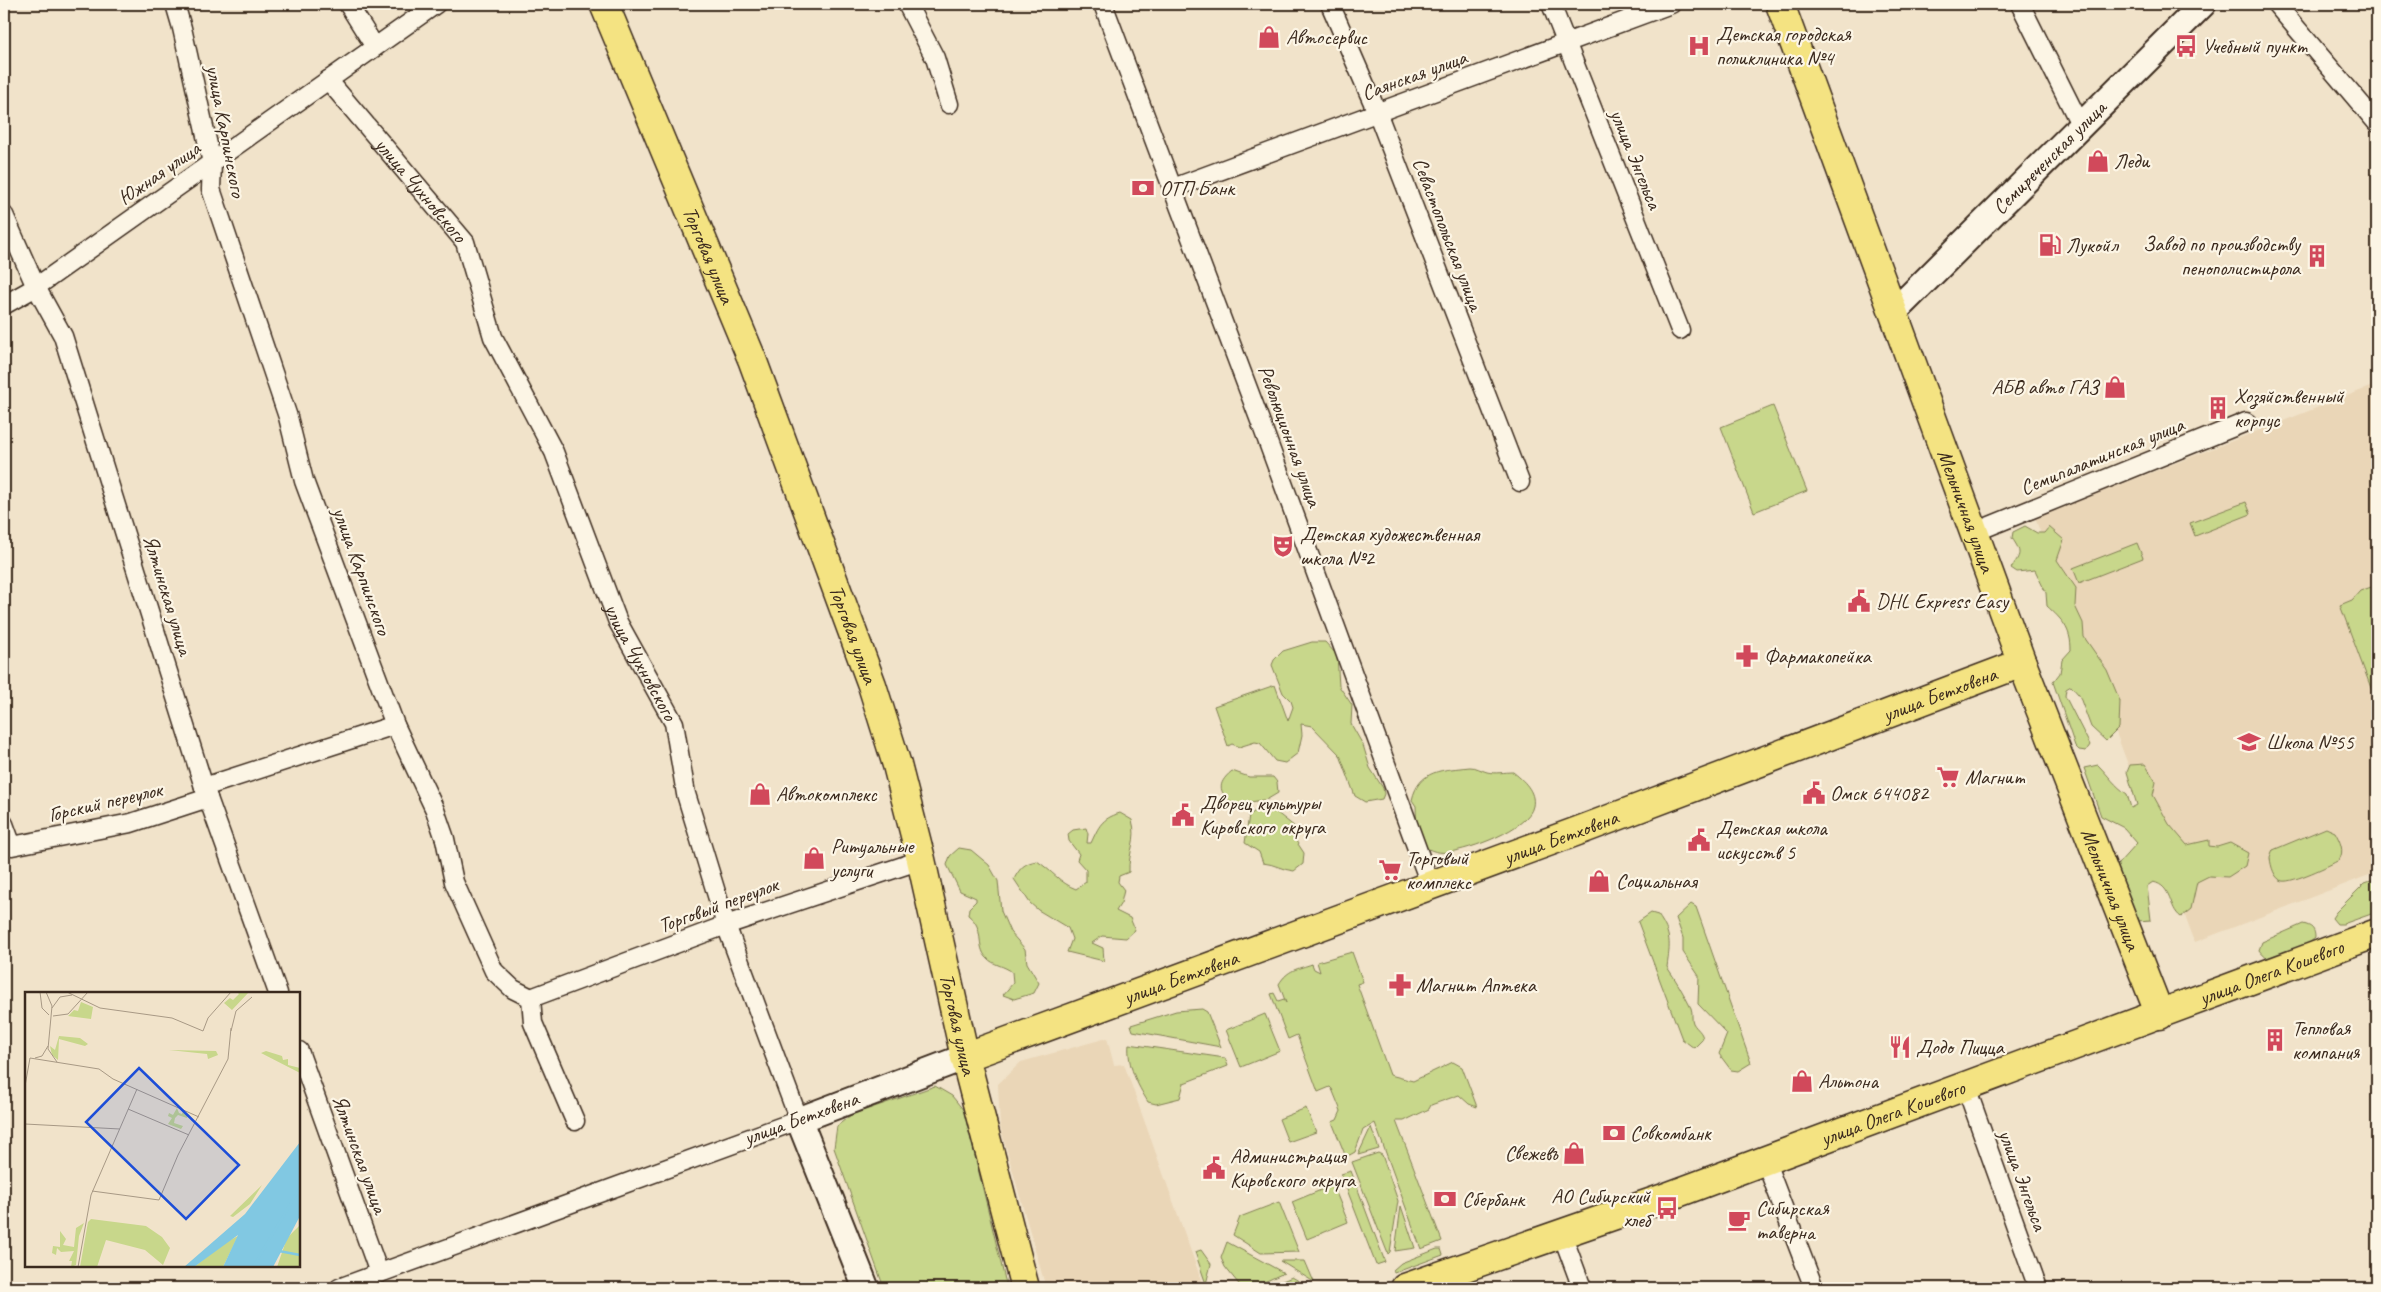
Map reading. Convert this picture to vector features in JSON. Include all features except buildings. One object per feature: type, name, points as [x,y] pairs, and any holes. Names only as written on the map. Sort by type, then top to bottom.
[{"type":"main road","name":"Торговая улица","points":[[604,4],[755,368],[872,685],[897,765],[921,860],[965,1056],[1025,1288]]},
{"type":"main road","name":"Мельничная улица","points":[[1780,4],[2022,663],[2160,1015]]},
{"type":"main road","name":"Семиреченская улица","points":[[1894,312],[2203,4]]},
{"type":"main road","name":"улица Бетховена","points":[[799,1120],[965,1056],[1586,828],[2022,663]]},
{"type":"main road","name":"улица Олега Кошевого","points":[[1405,1288],[1562,1234],[1966,1087],[2377,933]]},
{"type":"main road","name":"улица Чухновского","points":[[799,1120],[866,1288]]},
{"type":"street","name":"улица Карпинского","points":[[175,4],[212,163],[210,189],[288,417],[304,481],[395,725],[435,810],[445,839],[454,882],[494,971],[513,989],[531,998]]},
{"type":"street","points":[[348,4],[375,47]]},
{"type":"street","name":"Южная улица","points":[[4,305],[36,288],[436,4]]},
{"type":"street","points":[[907,4],[935,58],[949,104]]},
{"type":"street","name":"Революционная улица","points":[[1103,4],[1174,188],[1430,884]]},
{"type":"street","name":"Севастопольская улица","points":[[1330,4],[1377,112],[1520,482]]},
{"type":"street","name":"улица Энгельса","points":[[1552,4],[1680,330]]},
{"type":"street","name":"Саянская улица","points":[[1174,188],[1670,4]]},
{"type":"street","points":[[2020,4],[2081,126]]},
{"type":"street","points":[[2276,4],[2377,123]]},
{"type":"street","name":"улица Чухновского","points":[[328,80],[465,242],[493,337],[554,452],[618,622],[674,723],[686,794],[726,925],[799,1120]]},
{"type":"street","name":"Ялтинская улица","points":[[4,215],[36,288],[63,336],[206,793],[278,992]]},
{"type":"street","name":"Семипалатинская улица","points":[[1975,532],[2246,422]]},
{"type":"street","name":"Горский переулок","points":[[4,824],[12,846],[131,823],[206,793],[395,725]]},
{"type":"street","name":"Торговый переулок","points":[[531,998],[726,925],[921,860]]},
{"type":"street","points":[[531,998],[533,1023],[575,1121]]},
{"type":"street","name":"Ялтинская улица","points":[[300,1054],[379,1273]]},
{"type":"street","name":"улица Энгельса","points":[[1966,1087],[2038,1288]]},
{"type":"street","name":"улица Бетховена","points":[[339,1288],[799,1120]]},
{"type":"street","points":[[1765,1160],[1814,1288]]},
{"type":"street","points":[[1562,1234],[1582,1288]]},
{"type":"shaded area","name":"Школа №55","points":[[2375,385],[2377,386],[2377,872],[2195,942],[2035,518]]},
{"type":"shaded area","points":[[1107,1038],[1114,1065],[1124,1064],[1204,1288],[1046,1288],[1000,1126],[998,1084],[1021,1062]]},
{"type":"green space","points":[[1773,406],[1807,491],[1754,512],[1721,427]]},
{"type":"green space","points":[[2246,502],[2251,514],[2195,536],[2190,523]]},
{"type":"green space","points":[[2025,526],[2037,533],[2044,533],[2049,527],[2064,540],[2057,560],[2076,588],[2075,606],[2083,623],[2084,637],[2107,670],[2120,701],[2119,728],[2106,741],[2091,727],[2079,695],[2071,686],[2066,689],[2065,696],[2090,745],[2086,751],[2079,750],[2075,746],[2053,682],[2060,673],[2062,660],[2071,650],[2071,642],[2065,625],[2047,606],[2046,593],[2035,570],[2017,572],[2011,568],[2017,560],[2019,553],[2012,538],[2013,532]]},
{"type":"green space","points":[[2137,543],[2143,558],[2079,583],[2073,568]]},
{"type":"green space","points":[[2377,585],[2377,704],[2340,605],[2352,600],[2360,591]]},
{"type":"green space","points":[[1312,642],[1325,642],[1337,655],[1339,686],[1352,705],[1351,724],[1363,745],[1370,768],[1383,788],[1384,794],[1382,799],[1365,802],[1355,796],[1340,755],[1312,726],[1301,724],[1302,735],[1298,753],[1285,763],[1275,761],[1260,743],[1255,742],[1239,747],[1232,744],[1228,746],[1214,706],[1275,685],[1288,721],[1293,707],[1291,701],[1283,693],[1272,665],[1274,660],[1283,651]]},
{"type":"green space","points":[[2145,764],[2156,782],[2153,795],[2169,824],[2187,845],[2209,840],[2209,846],[2217,847],[2230,843],[2248,853],[2245,866],[2228,877],[2209,876],[2197,882],[2191,909],[2181,917],[2164,888],[2153,882],[2147,886],[2151,920],[2138,921],[2117,871],[2118,864],[2137,843],[2124,828],[2101,816],[2084,768],[2098,765],[2127,794],[2131,808],[2137,805],[2127,772],[2130,765]]},
{"type":"green space","points":[[1470,767],[1490,773],[1513,772],[1525,782],[1533,795],[1533,806],[1529,814],[1521,823],[1510,830],[1483,843],[1444,852],[1435,852],[1427,849],[1417,841],[1416,806],[1412,800],[1415,790],[1420,782],[1434,773]]},
{"type":"green space","points":[[1232,771],[1249,777],[1273,777],[1277,782],[1278,793],[1268,799],[1234,805],[1225,797],[1221,789],[1223,781]]},
{"type":"green space","points":[[1259,809],[1276,812],[1295,827],[1294,838],[1304,853],[1303,864],[1294,871],[1263,863],[1259,852],[1245,843],[1249,815]]},
{"type":"green space","points":[[1120,813],[1132,820],[1134,834],[1129,872],[1119,876],[1118,882],[1124,890],[1121,903],[1116,911],[1130,918],[1135,930],[1126,938],[1102,936],[1092,943],[1103,948],[1104,961],[1067,952],[1072,939],[1068,928],[1030,903],[1014,879],[1023,867],[1037,861],[1065,883],[1076,889],[1086,882],[1086,870],[1077,860],[1079,854],[1069,841],[1068,834],[1073,830],[1086,828],[1088,834],[1087,843],[1091,843],[1101,824]]},
{"type":"green space","points":[[2326,828],[2335,832],[2340,842],[2342,853],[2339,860],[2303,877],[2288,881],[2277,878],[2270,861],[2273,850]]},
{"type":"green space","points":[[959,848],[971,850],[989,865],[998,881],[1001,911],[1010,932],[1025,949],[1027,963],[1039,983],[1034,993],[1014,999],[1003,995],[1013,983],[1012,972],[992,962],[983,953],[977,926],[968,915],[969,908],[976,901],[976,898],[960,891],[947,865],[950,856]]},
{"type":"green space","points":[[2377,879],[2377,912],[2343,924],[2337,924],[2332,918],[2336,912],[2365,883]]},
{"type":"green space","points":[[1691,904],[1696,907],[1751,1063],[1738,1071],[1731,1070],[1719,1054],[1727,1034],[1698,1004],[1699,976],[1683,952],[1683,938],[1676,918]]},
{"type":"green space","points":[[1651,913],[1658,915],[1666,928],[1669,940],[1667,967],[1692,1010],[1693,1023],[1703,1039],[1694,1048],[1682,1039],[1638,922]]},
{"type":"green space","points":[[2303,924],[2312,928],[2315,938],[2293,954],[2273,960],[2268,959],[2259,950],[2262,942]]},
{"type":"green space","points":[[1352,952],[1363,982],[1357,984],[1390,1075],[1413,1081],[1453,1062],[1462,1067],[1477,1107],[1469,1104],[1459,1095],[1431,1105],[1429,1109],[1404,1121],[1396,1121],[1442,1241],[1421,1249],[1375,1123],[1363,1130],[1355,1152],[1346,1157],[1332,1122],[1337,1120],[1341,1111],[1332,1089],[1330,1087],[1318,1092],[1297,1035],[1288,1039],[1271,994],[1274,993],[1278,1001],[1284,999],[1286,1003],[1279,984],[1286,975],[1312,964],[1314,969],[1320,972],[1317,962]]},
{"type":"green space","points":[[1202,1009],[1207,1012],[1221,1047],[1133,1031],[1131,1025],[1176,1011]]},
{"type":"green space","points":[[1265,1014],[1280,1051],[1241,1067],[1226,1030]]},
{"type":"green space","points":[[1129,1044],[1225,1058],[1228,1066],[1184,1083],[1180,1098],[1156,1104],[1148,1102],[1137,1081],[1131,1067]]},
{"type":"green space","points":[[935,1086],[952,1096],[964,1111],[1007,1288],[884,1288],[834,1148],[837,1126],[851,1115]]},
{"type":"green space","points":[[1306,1108],[1316,1132],[1288,1142],[1279,1119]]},
{"type":"green space","points":[[1371,1127],[1379,1149],[1358,1155]]},
{"type":"green space","points":[[1378,1153],[1382,1155],[1398,1201],[1390,1252],[1388,1254],[1352,1162]]},
{"type":"green space","points":[[1351,1171],[1385,1262],[1376,1265],[1341,1174]]},
{"type":"green space","points":[[1333,1185],[1348,1222],[1307,1239],[1292,1202]]},
{"type":"green space","points":[[1279,1202],[1299,1252],[1261,1253],[1233,1235],[1240,1217]]},
{"type":"green space","points":[[1401,1206],[1415,1248],[1395,1251]]},
{"type":"green space","points":[[1227,1242],[1284,1273],[1251,1288],[1242,1288],[1225,1267],[1221,1258]]},
{"type":"green space","points":[[1441,1249],[1443,1255],[1394,1273],[1393,1270],[1401,1263]]},
{"type":"green space","points":[[1201,1250],[1211,1264],[1206,1284],[1195,1252]]},
{"type":"green space","points":[[1280,1261],[1305,1261],[1314,1282]]},
{"type":"green space","points":[[1292,1277],[1311,1288],[1266,1288]]},
{"type":"place","name":"Автосервис","points":[[1269,37]]},
{"type":"place","name":"Детская городская поликлиника №4","points":[[1699,46]]},
{"type":"place","name":"Учебный пункт","points":[[2186,46]]},
{"type":"place","name":"Леди","points":[[2098,161]]},
{"type":"place","name":"ОТП Банк","points":[[1143,188]]},
{"type":"place","name":"Лукойл","points":[[2050,245]]},
{"type":"place","name":"Завод по производству пенополистирола","points":[[2317,256]]},
{"type":"place","name":"АБВ авто ГАЗ","points":[[2115,387]]},
{"type":"place","name":"Хозяйственный корпус","points":[[2218,408]]},
{"type":"place","name":"Детская художественная школа №2","points":[[1283,546]]},
{"type":"place","name":"DHL Express Easy","points":[[1859,601]]},
{"type":"place","name":"Фармакопейка","points":[[1747,656]]},
{"type":"place","name":"Школа №55","points":[[2249,742]]},
{"type":"place","name":"Магнит","points":[[1948,777]]},
{"type":"place","name":"Омск 644082","points":[[1814,793]]},
{"type":"place","name":"Автокомплекс","points":[[760,794]]},
{"type":"place","name":"Дворец культуры Кировского округа","points":[[1183,815]]},
{"type":"place","name":"Детская школа искусств 5","points":[[1699,840]]},
{"type":"place","name":"Ритуальные услуги","points":[[814,858]]},
{"type":"place","name":"Торговый комплекс","points":[[1390,870]]},
{"type":"place","name":"Социальная","points":[[1599,881]]},
{"type":"place","name":"Магнит Аптека","points":[[1400,985]]},
{"type":"place","name":"Тепловая компания","points":[[2275,1040]]},
{"type":"place","name":"Додо Пицца","points":[[1900,1047]]},
{"type":"place","name":"Альтона","points":[[1802,1081]]},
{"type":"place","name":"Совкомбанк","points":[[1614,1133]]},
{"type":"place","name":"Свежевъ","points":[[1574,1153]]},
{"type":"place","name":"Администрация Кировского округа","points":[[1214,1168]]},
{"type":"place","name":"Сбербанк","points":[[1445,1199]]},
{"type":"place","name":"АО Сибирский хлеб","points":[[1667,1208]]},
{"type":"place","name":"Сибирская таверна","points":[[1739,1220]]}]
